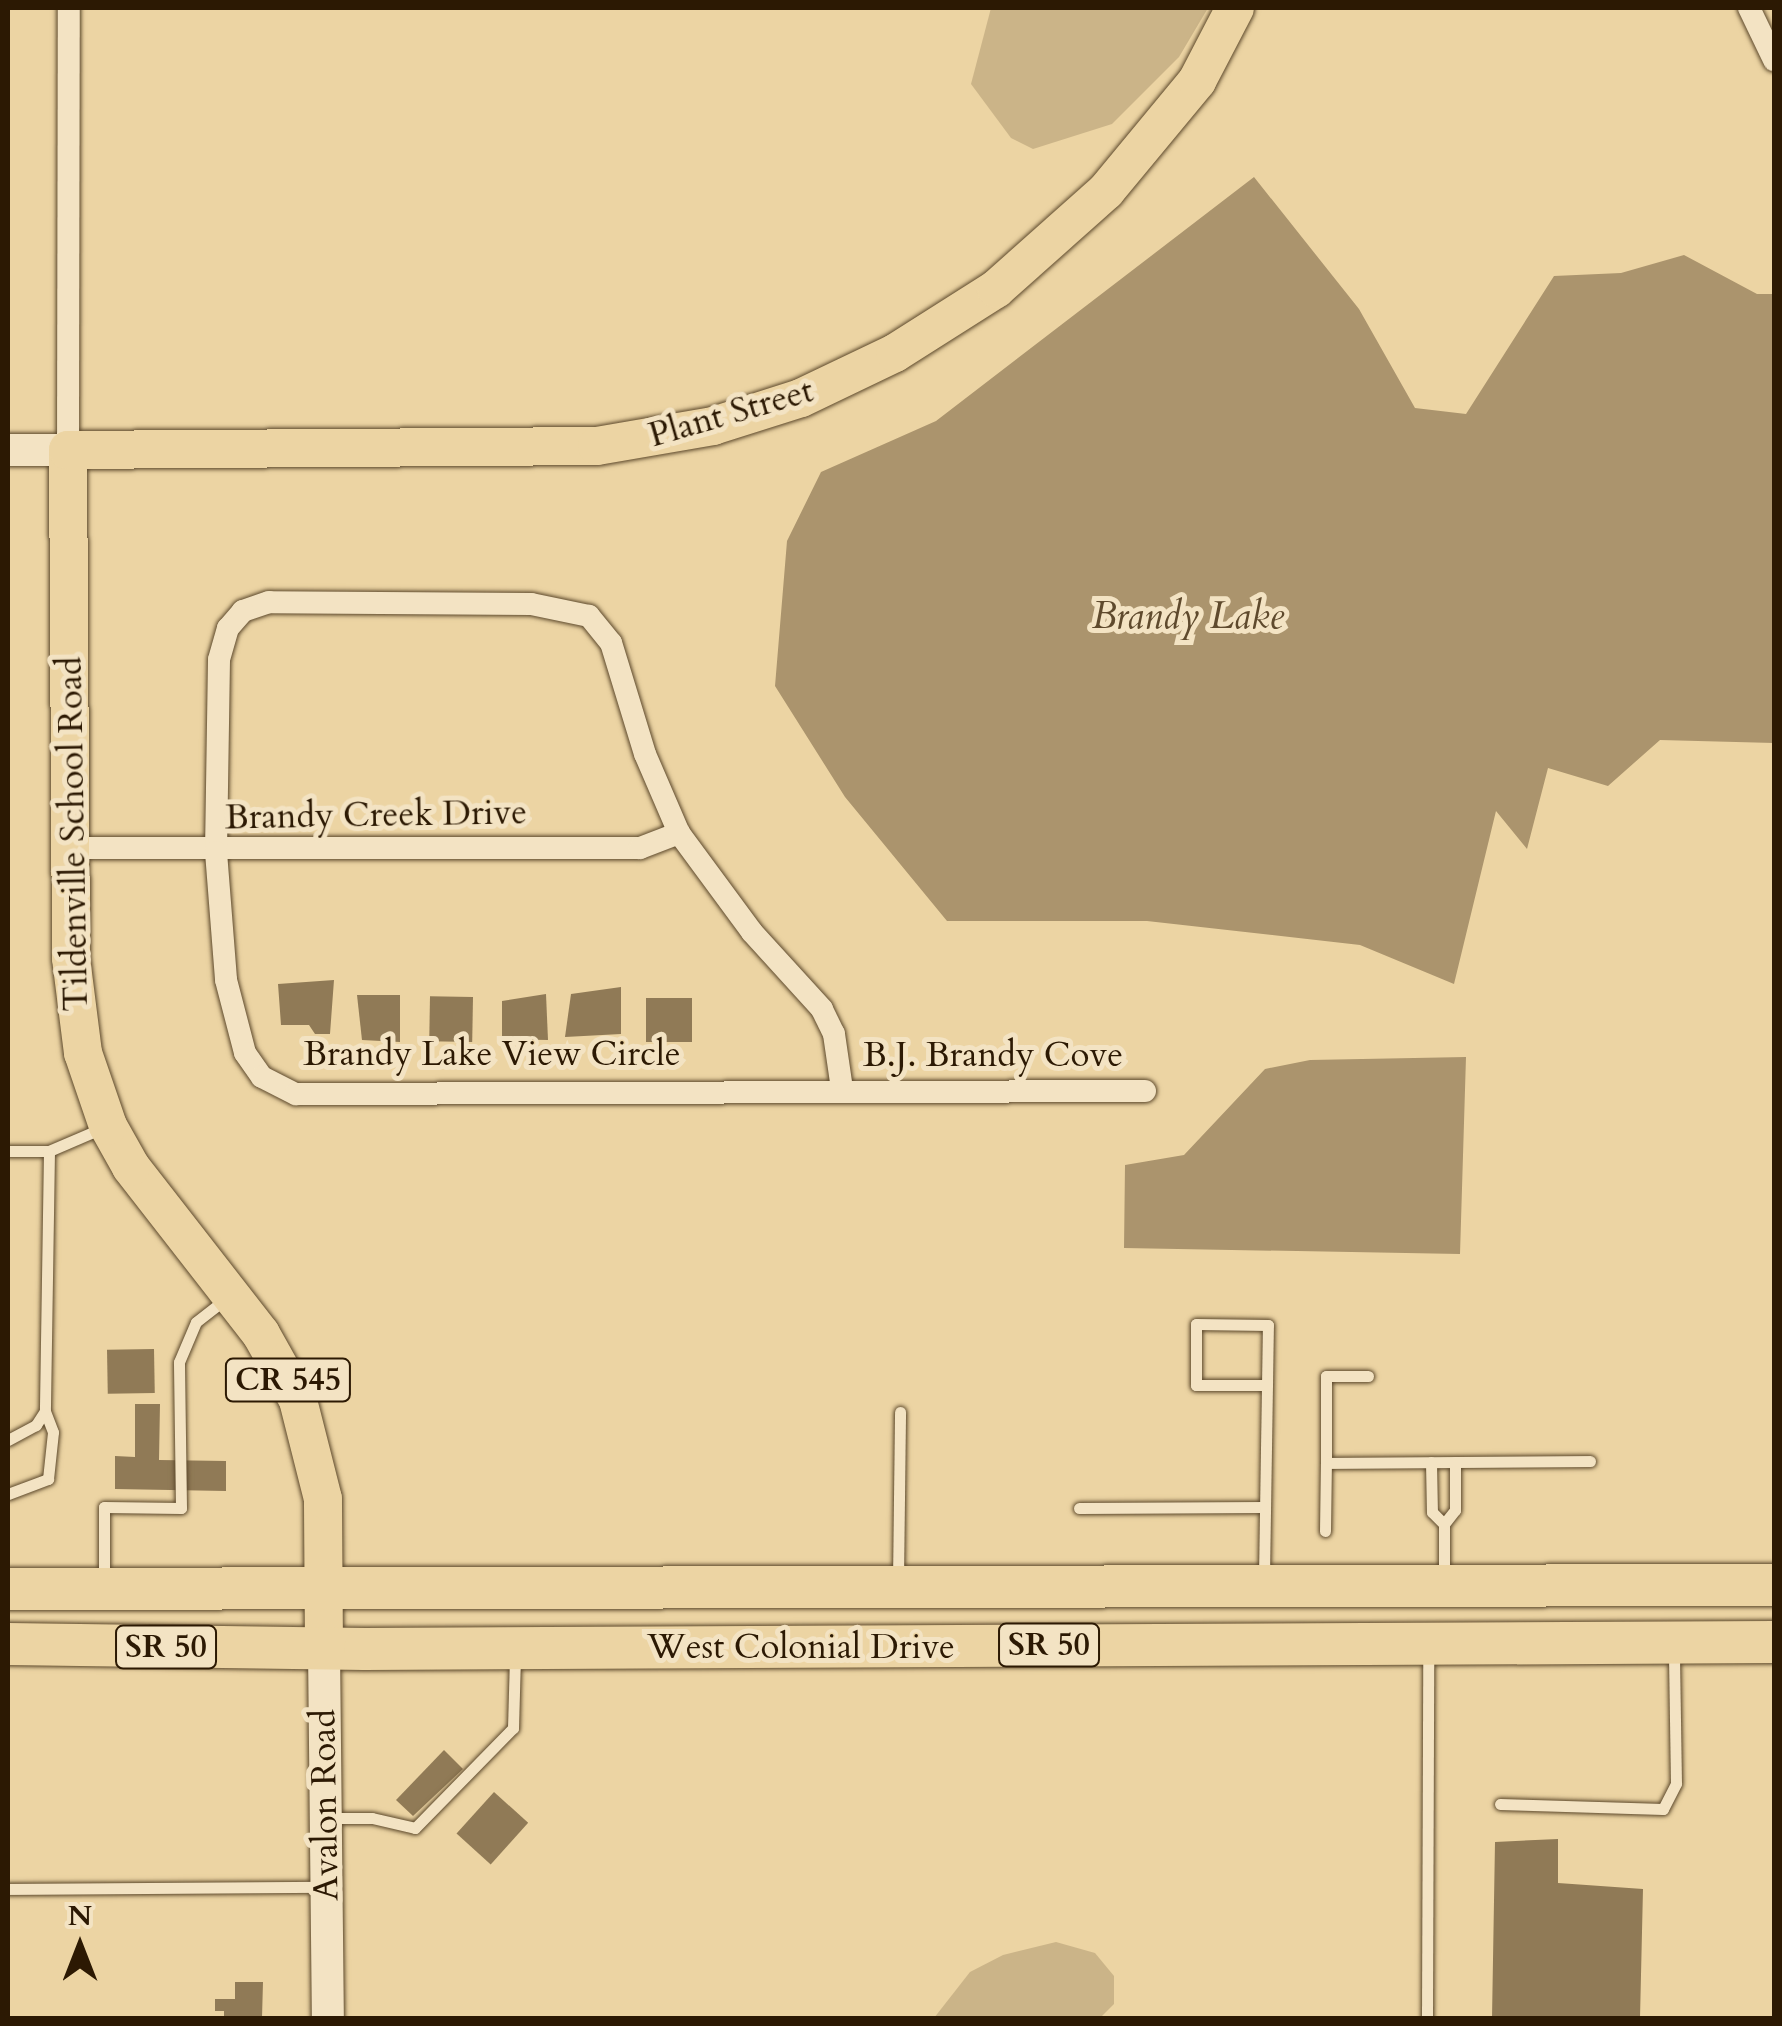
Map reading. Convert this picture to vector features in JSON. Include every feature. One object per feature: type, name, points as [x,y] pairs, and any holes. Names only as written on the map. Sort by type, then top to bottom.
[{"type":"highway","points":[[1244,1643],[1394,1622],[1443,1585]]},
{"type":"highway","points":[[1428,1642],[1438,1620],[1456,1608],[1533,1585]]},
{"type":"highway","name":"West Colonial Drive","points":[[8,1589],[325,1592],[1774,1585]]},
{"type":"highway","name":"West Colonial Drive","points":[[8,1644],[324,1649],[1774,1642]]},
{"type":"main road","name":"Plant Street","points":[[68,450],[597,446],[713,426],[801,398],[895,354],[996,289],[1078,216],[1197,81],[1235,8]]},
{"type":"main road","points":[[8,450],[68,450]]},
{"type":"main road","name":"Tildenville School Road","points":[[68,450],[74,1010],[108,1126],[157,1207],[232,1294],[283,1371],[310,1436],[323,1499],[325,1592]]},
{"type":"main road","name":"Avalon Road","points":[[325,1592],[328,2018]]},
{"type":"street","name":"Tildenville School Road","points":[[68,450],[69,8]]},
{"type":"street","points":[[1749,8],[1774,60]]},
{"type":"street","name":"Brandy Lake View Circle","points":[[270,602],[531,604],[590,616],[611,643],[645,754],[679,833],[752,932],[822,1009],[834,1034],[842,1089],[296,1094],[262,1077],[245,1053],[226,980],[216,852],[218,660],[228,628],[243,611],[270,602]]},
{"type":"street","name":"Brandy Creek Drive","points":[[70,848],[216,852],[640,848],[679,833]]},
{"type":"street","name":"B.J. Brandy Cove","points":[[842,1089],[1145,1092]]},
{"type":"lane","points":[[8,1151],[49,1151],[108,1126]]},
{"type":"lane","points":[[9,1494],[48,1479],[53,1432],[44,1411],[49,1151]]},
{"type":"lane","points":[[104,1589],[104,1507],[181,1508],[179,1362],[196,1322],[232,1294]]},
{"type":"lane","points":[[1264,1585],[1268,1325],[1196,1324],[1196,1385],[1267,1386]]},
{"type":"lane","points":[[1325,1531],[1326,1376],[1368,1376]]},
{"type":"lane","points":[[8,1440],[36,1425],[44,1411]]},
{"type":"lane","points":[[898,1589],[900,1412]]},
{"type":"lane","points":[[1326,1463],[1590,1461]]},
{"type":"lane","points":[[1431,1462],[1432,1512],[1444,1524]]},
{"type":"lane","points":[[1443,1585],[1444,1524],[1455,1510],[1454,1462]]},
{"type":"lane","points":[[1079,1508],[1265,1507]]},
{"type":"lane","points":[[1427,2018],[1428,1642]]},
{"type":"lane","points":[[1500,1804],[1663,1809],[1676,1783],[1674,1642]]},
{"type":"lane","points":[[324,1818],[372,1818],[416,1828],[513,1728],[516,1648]]},
{"type":"lane","points":[[8,1889],[327,1887]]},
{"type":"shaded area","points":[[991,8],[1208,8],[1179,57],[1112,124],[1033,149],[1011,138],[971,84]]},
{"type":"shaded area","points":[[1056,1942],[1095,1953],[1114,1976],[1114,2004],[1100,2018],[934,2018],[970,1972],[1003,1955]]},
{"type":"water","name":"Brandy Lake","points":[[1254,177],[1359,309],[1415,408],[1466,414],[1554,276],[1621,273],[1684,255],[1757,294],[1774,294],[1774,743],[1660,740],[1608,786],[1548,768],[1527,849],[1496,811],[1454,984],[1360,945],[1147,921],[947,921],[845,797],[775,686],[787,541],[821,472],[936,421]]},
{"type":"water","points":[[1466,1057],[1460,1254],[1124,1248],[1125,1165],[1184,1155],[1265,1069],[1310,1060]]},
{"type":"building","points":[[334,980],[330,1034],[315,1034],[309,1025],[281,1025],[278,984]]},
{"type":"building","points":[[621,987],[621,1034],[565,1037],[571,994]]},
{"type":"building","points":[[546,994],[548,1040],[502,1039],[502,1001]]},
{"type":"building","points":[[357,995],[400,995],[400,1042],[362,1040]]},
{"type":"building","points":[[430,996],[473,997],[472,1042],[429,1041]]},
{"type":"building","points":[[646,998],[692,998],[692,1042],[646,1042]]},
{"type":"building","points":[[154,1349],[155,1393],[108,1394],[107,1350]]},
{"type":"building","points":[[135,1404],[160,1404],[159,1460],[226,1461],[226,1491],[115,1489],[115,1456],[135,1457]]},
{"type":"building","points":[[444,1750],[463,1769],[413,1816],[396,1800]]},
{"type":"building","points":[[494,1792],[528,1823],[491,1864],[457,1834]]},
{"type":"building","points":[[1558,1839],[1558,1883],[1643,1889],[1640,2018],[1492,2018],[1495,1842]]},
{"type":"building","points":[[235,1982],[263,1982],[262,2018],[224,2018],[224,2011],[215,2011],[215,1999],[235,1999]]}]
